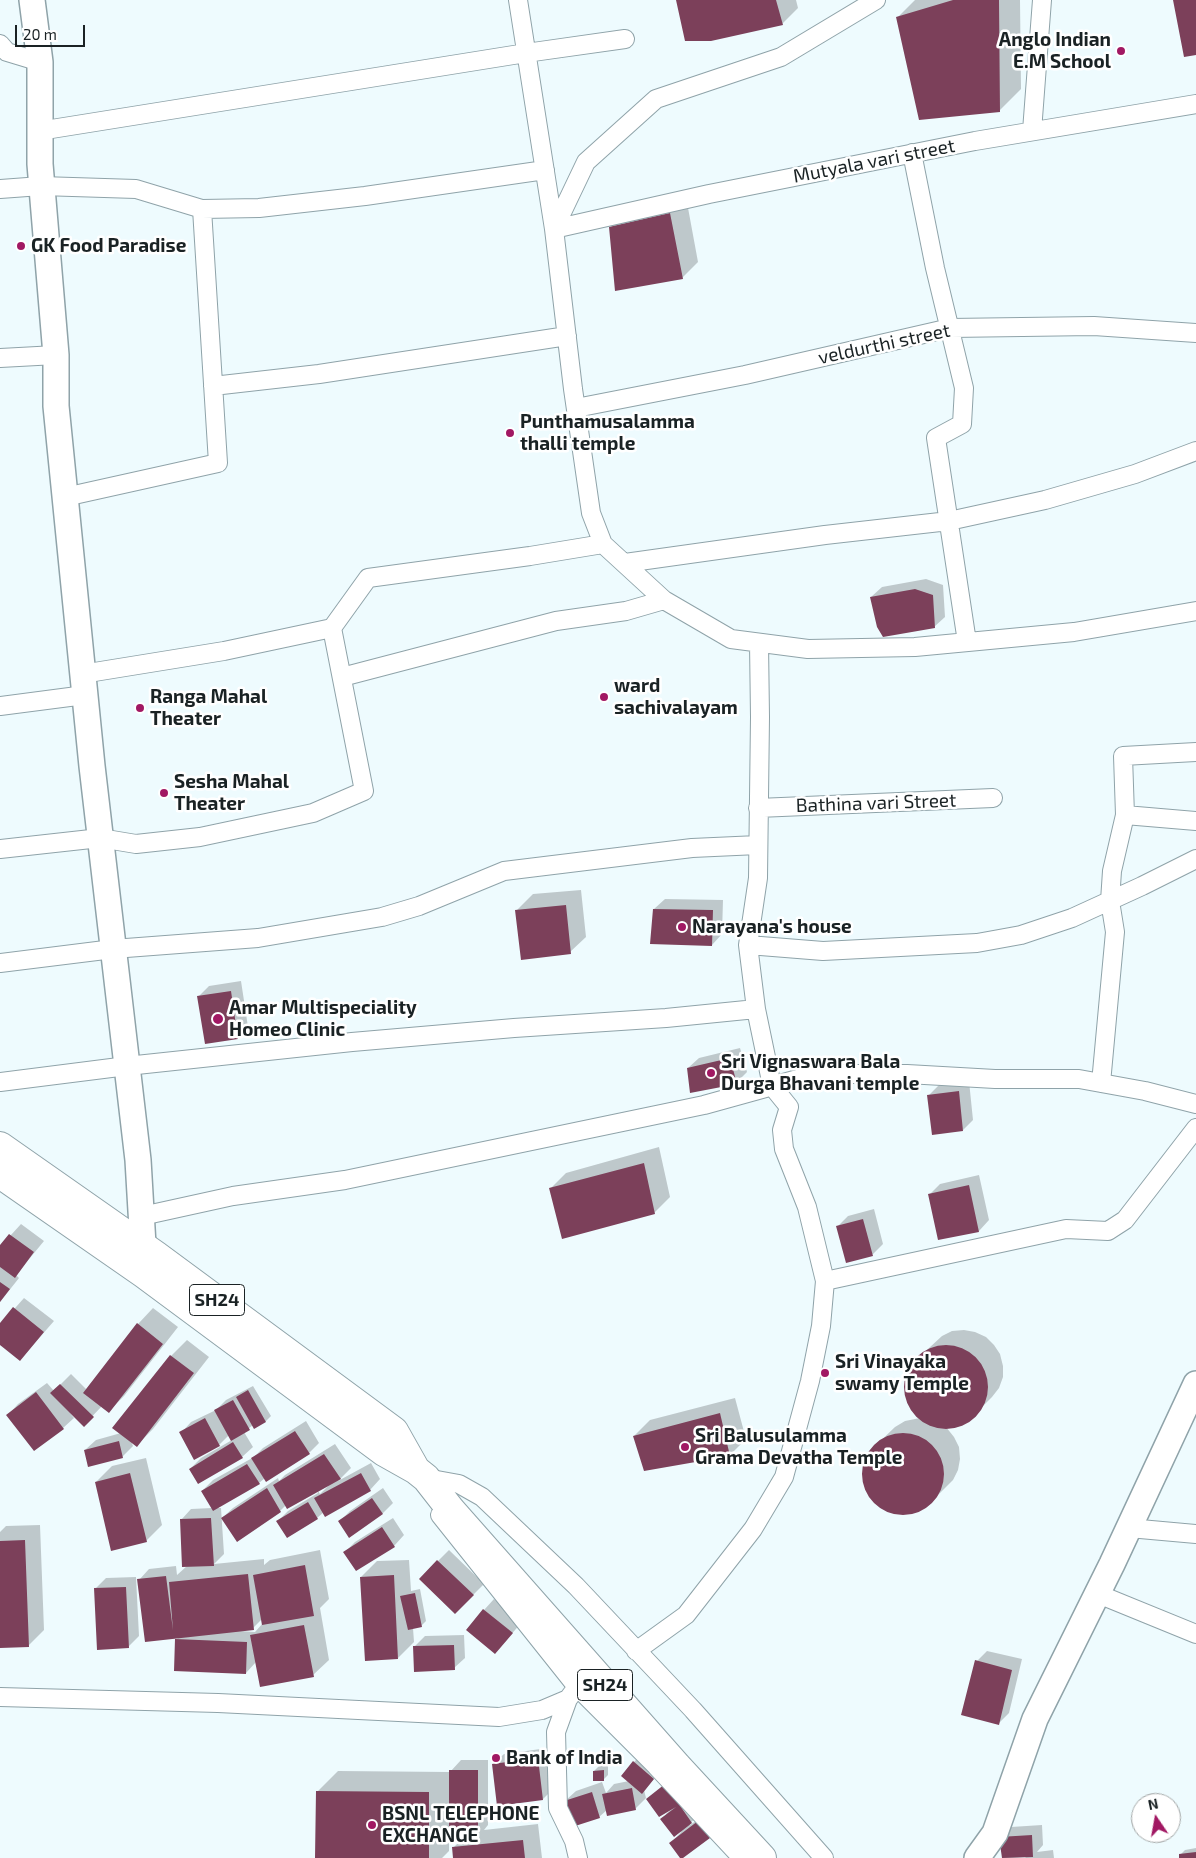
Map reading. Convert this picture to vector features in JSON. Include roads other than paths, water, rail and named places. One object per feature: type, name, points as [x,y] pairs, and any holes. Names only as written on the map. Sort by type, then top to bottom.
[{"type":"main road","points":[[32,0],[40,62],[39,131],[41,186],[56,354],[56,406],[83,684],[138,1160],[144,1274]]},
{"type":"main road","name":"SH24","points":[[0,1146],[143,1246],[394,1431],[421,1474],[450,1510],[677,1766],[762,1858]]},
{"type":"main road","name":"SH24","points":[[0,1174],[144,1274],[384,1452],[421,1474]]},
{"type":"main road","points":[[977,1858],[996,1833],[1035,1719],[1098,1594],[1196,1384]]},
{"type":"street","points":[[518,0],[554,229],[591,513],[603,544],[664,600],[731,638],[808,649],[915,647],[1074,632],[1196,611]]},
{"type":"street","points":[[554,229],[586,162],[656,99],[781,57],[876,0]]},
{"type":"street","points":[[1032,131],[1042,0]]},
{"type":"street","points":[[39,131],[526,53],[625,39]]},
{"type":"street","points":[[2,49],[40,62]]},
{"type":"street","name":"Mutyala vari street","points":[[554,229],[709,194],[912,153],[1196,104]]},
{"type":"street","points":[[912,153],[935,268],[964,388],[962,424],[936,438],[967,642]]},
{"type":"street","points":[[0,189],[41,186],[136,189],[202,209],[259,208],[365,196],[545,170]]},
{"type":"street","points":[[65,497],[218,463],[202,209]]},
{"type":"street","name":"veldurthi street","points":[[576,408],[745,375],[950,328],[1094,326],[1196,332]]},
{"type":"street","points":[[214,386],[319,374],[567,336]]},
{"type":"street","points":[[0,358],[56,354]]},
{"type":"street","points":[[625,563],[825,535],[949,521],[1045,500],[1135,474],[1196,451]]},
{"type":"street","points":[[0,706],[83,684],[332,628],[368,578],[603,544]]},
{"type":"street","points":[[342,677],[556,620],[626,611],[664,600]]},
{"type":"street","points":[[0,849],[100,838],[136,844],[200,837],[313,813],[364,791],[332,628]]},
{"type":"street","points":[[636,1650],[686,1615],[753,1529],[784,1477],[810,1381],[822,1326],[825,1281],[807,1207],[784,1149],[782,1130],[789,1107],[772,1086],[756,1009],[748,945],[758,878],[759,643]]},
{"type":"street","points":[[1101,1083],[1115,932],[1110,901],[1112,871],[1125,815],[1123,756],[1196,752]]},
{"type":"street","name":"Bathina vari Street","points":[[758,808],[993,798]]},
{"type":"street","points":[[1125,815],[1196,821]]},
{"type":"street","points":[[0,962],[113,949],[258,938],[382,917],[419,906],[504,871],[692,848],[758,845]]},
{"type":"street","points":[[748,945],[824,951],[977,944],[1021,935],[1072,918],[1196,859]]},
{"type":"street","points":[[0,1082],[127,1066],[371,1040],[666,1018],[756,1009]]},
{"type":"street","points":[[142,1216],[233,1196],[345,1180],[704,1105],[816,1074],[907,1074],[995,1079],[1079,1080],[1145,1091],[1196,1104]]},
{"type":"street","points":[[825,1281],[1066,1229],[1108,1231],[1125,1220],[1196,1128]]},
{"type":"street","points":[[421,1474],[459,1484],[482,1497],[576,1586],[693,1710],[824,1858]]},
{"type":"street","points":[[421,1474],[432,1502],[446,1524],[572,1693],[656,1766],[742,1858]]},
{"type":"street","points":[[1129,1528],[1196,1534]]},
{"type":"street","points":[[1098,1594],[1196,1634]]},
{"type":"street","points":[[0,1697],[218,1702],[500,1717],[542,1710],[572,1693]]},
{"type":"street","points":[[572,1693],[556,1732],[558,1808],[574,1841],[578,1858]]},
{"type":"place","name":"Anglo Indian E.M School","points":[[1121,51]]},
{"type":"place","name":"GK Food Paradise","points":[[21,246]]},
{"type":"place","name":"Punthamusalamma thalli temple","points":[[510,433]]},
{"type":"place","name":"ward sachivalayam","points":[[604,697]]},
{"type":"place","name":"Ranga Mahal Theater","points":[[140,708]]},
{"type":"place","name":"Sesha Mahal Theater","points":[[164,793]]},
{"type":"place","name":"Narayana's house","points":[[682,927]]},
{"type":"place","name":"Amar Multispeciality Homeo Clinic","points":[[218,1019]]},
{"type":"place","name":"Sri Vignaswara Bala Durga Bhavani temple","points":[[711,1073]]},
{"type":"place","name":"Sri Vinayaka swamy Temple","points":[[825,1373]]},
{"type":"place","name":"Sri Balusulamma Grama Devatha Temple","points":[[685,1447]]},
{"type":"place","name":"Bank of India","points":[[496,1758]]},
{"type":"place","name":"BSNL TELEPHONE EXCHANGE","points":[[372,1825]]}]
